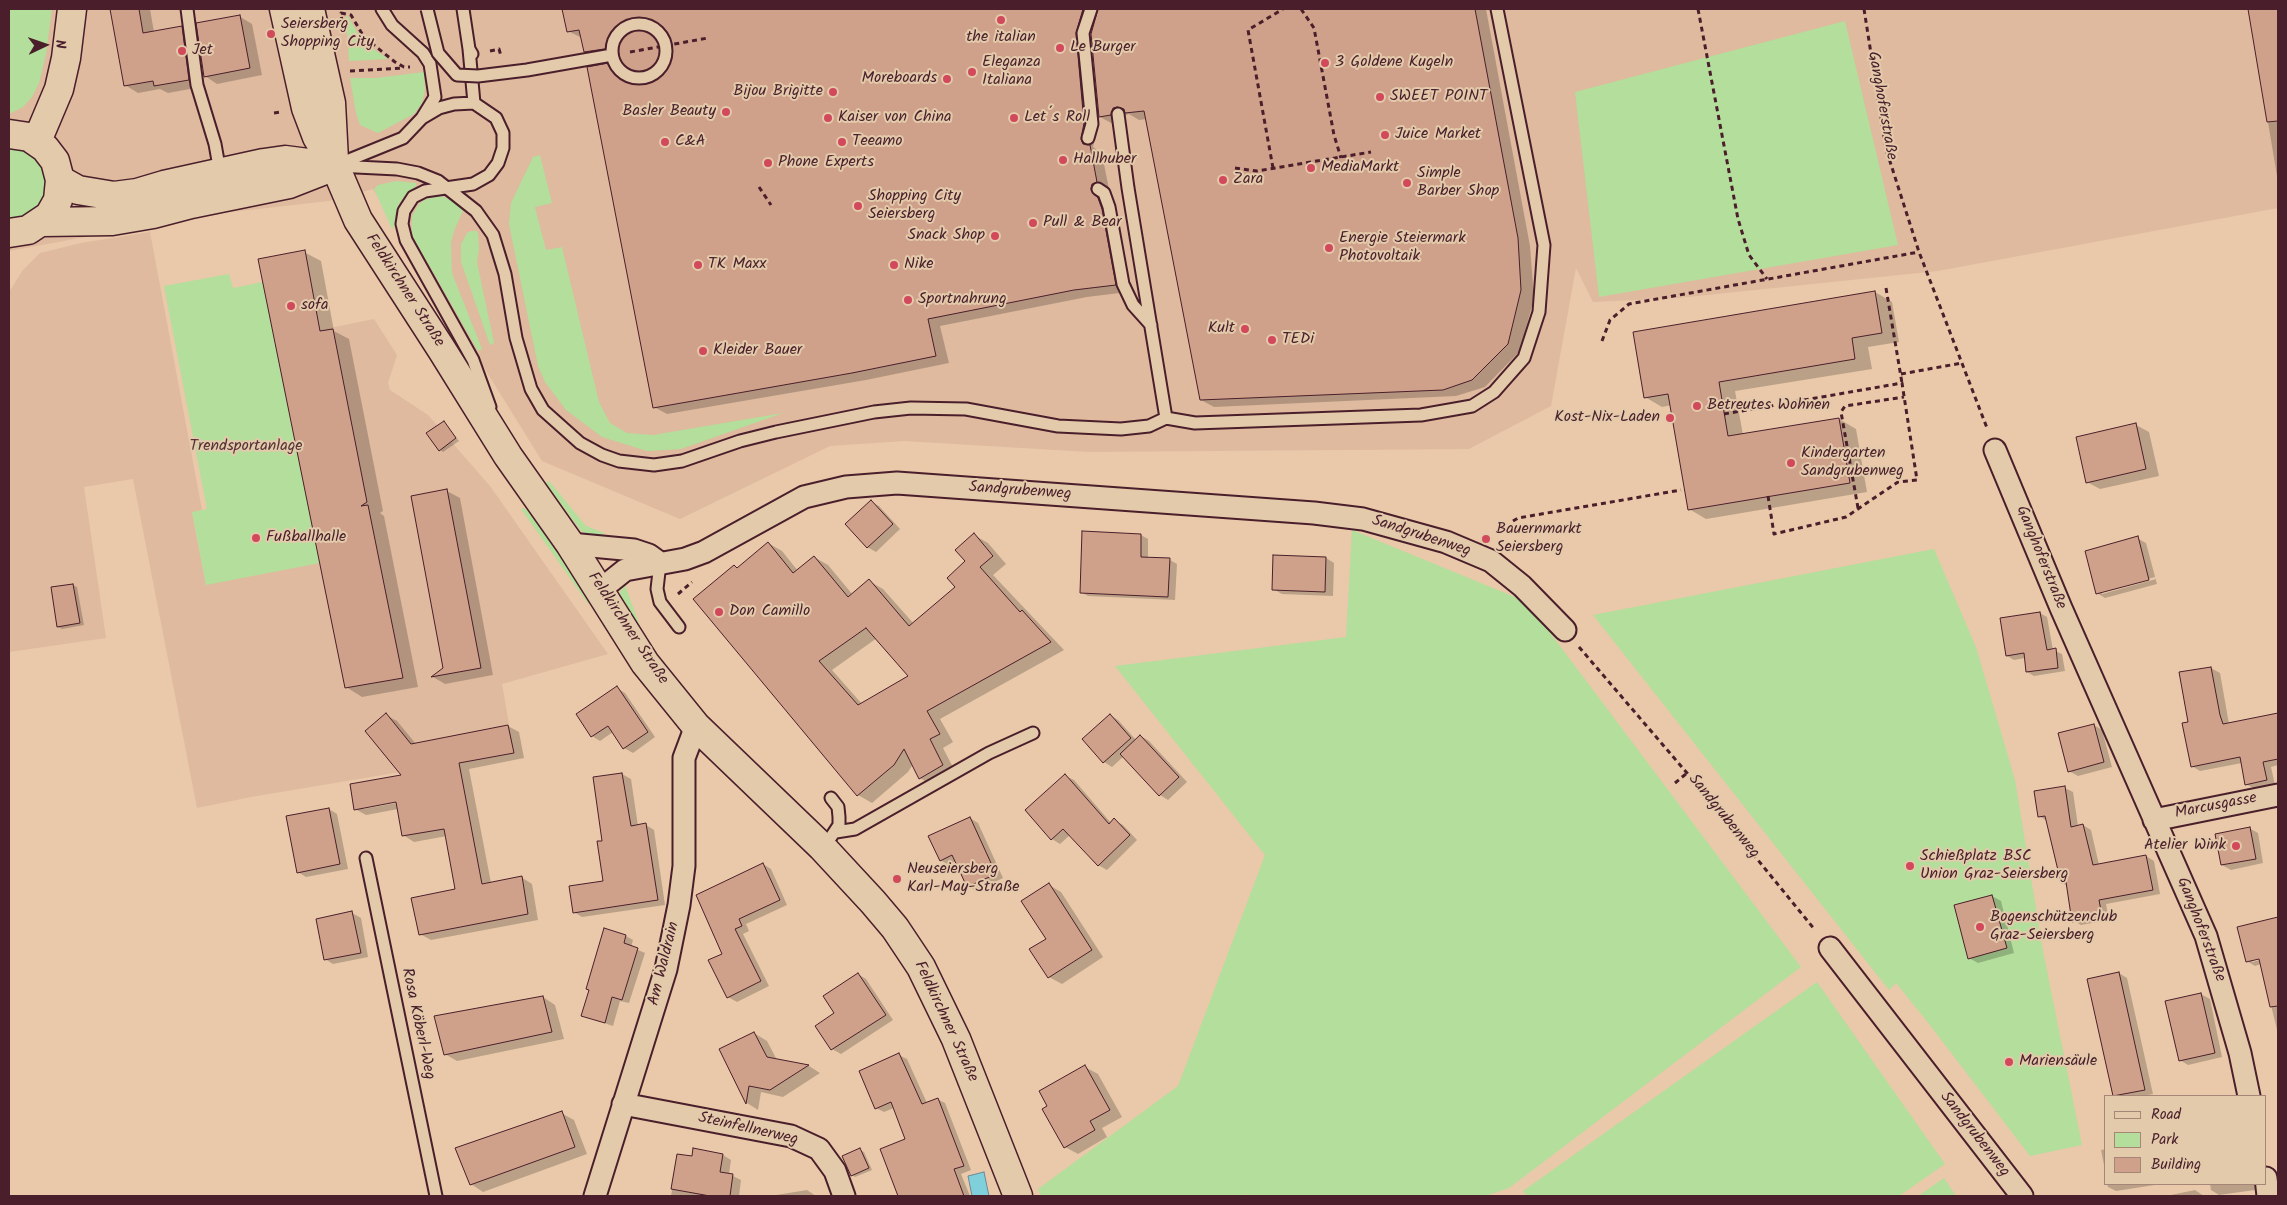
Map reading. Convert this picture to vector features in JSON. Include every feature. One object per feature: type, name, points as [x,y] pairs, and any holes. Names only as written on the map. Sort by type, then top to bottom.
[{"type":"street","points":[[37,141],[59,89],[66,58],[72,9]]},
{"type":"street","name":"Feldkirchner Straße","points":[[284,9],[306,108],[317,137],[335,166],[358,220],[508,456],[570,544],[645,663],[696,726],[829,840],[921,967],[956,1039],[1018,1196]]},
{"type":"street","name":"Feldkirchner Straße","points":[[310,9],[331,103],[335,166]]},
{"type":"street","points":[[9,134],[21,135],[37,141],[51,154],[59,172],[60,180],[58,200],[49,216],[28,230],[9,234]]},
{"type":"street","points":[[60,180],[78,190],[114,196],[136,193],[220,172],[285,160],[335,166]]},
{"type":"street","points":[[42,222],[112,221],[153,214],[191,204],[289,184],[335,166]]},
{"type":"street","name":"Ganghoferstraße","points":[[1996,450],[2061,608],[2206,936],[2240,1053],[2249,1095]]},
{"type":"street","name":"Sandgrubenweg","points":[[600,590],[625,570],[686,559],[704,552],[742,533],[804,497],[846,487],[897,483],[1314,513],[1363,519],[1446,542],[1490,560],[1522,586],[1565,630]]},
{"type":"street","points":[[570,544],[634,550],[649,555],[660,563]]},
{"type":"street","name":"Am Waldrain","points":[[595,1196],[666,969],[684,866],[684,758],[696,726]]},
{"type":"street","name":"Marcusgasse","points":[[2154,820],[2278,795]]},
{"type":"street","name":"Sandgrubenweg","points":[[1830,948],[2022,1196]]},
{"type":"street","name":"Steinfellnerweg","points":[[623,1104],[791,1136],[819,1149],[835,1171],[844,1196]]},
{"type":"lane","points":[[186,9],[197,85],[216,144],[220,172]]},
{"type":"lane","points":[[335,166],[403,138],[422,118],[435,97],[430,64],[422,53],[392,25],[382,9]]},
{"type":"lane","points":[[428,9],[438,53],[457,75],[478,76],[527,70],[617,54]]},
{"type":"lane","points":[[463,9],[471,52],[474,103]]},
{"type":"lane","points":[[1088,138],[1092,124],[1083,33],[1091,9]]},
{"type":"lane","points":[[335,166],[397,169],[418,173],[438,181],[476,211],[493,235],[505,274],[516,338],[531,389],[543,410],[580,443],[602,455],[619,461],[654,465],[682,462],[740,441],[776,432],[874,412],[911,408],[966,409],[1058,426],[1121,429],[1148,426],[1166,418],[1195,423],[1421,415],[1472,406],[1494,392],[1524,358],[1540,312],[1544,245],[1497,9]]},
{"type":"lane","points":[[633,24],[652,27],[663,38],[666,50],[664,60],[658,70],[643,78],[629,76],[621,72],[614,64],[617,54],[612,45],[615,37],[621,30],[633,24]]},
{"type":"lane","points":[[422,118],[439,108],[454,104],[474,103],[496,118],[503,133],[503,148],[498,163],[489,175],[473,184],[425,191],[413,197],[404,211],[402,224],[406,240],[474,360],[508,456]]},
{"type":"lane","points":[[1118,114],[1128,188],[1166,418]]},
{"type":"lane","points":[[1098,189],[1104,193],[1109,207],[1123,284],[1133,305],[1151,325]]},
{"type":"lane","points":[[660,563],[656,589],[660,602],[679,627]]},
{"type":"lane","points":[[829,840],[856,829],[989,753],[1033,733]]},
{"type":"lane","points":[[829,840],[839,825],[838,807],[830,798]]},
{"type":"lane","name":"Rosa Köberl-Weg","points":[[366,858],[436,1196]]},
{"type":"path","points":[[1273,168],[1248,30],[1283,9]]},
{"type":"path","points":[[1301,9],[1314,28],[1334,135],[1341,158]]},
{"type":"path","points":[[1698,9],[1738,220],[1749,255],[1767,279]]},
{"type":"path","name":"Ganghoferstraße","points":[[1864,9],[1886,149],[1919,252],[1996,450]]},
{"type":"path","points":[[617,54],[708,38]]},
{"type":"path","points":[[346,72],[404,68]]},
{"type":"path","points":[[1235,168],[1257,171],[1371,152]]},
{"type":"path","points":[[759,187],[771,205]]},
{"type":"path","points":[[1602,341],[1610,320],[1630,304],[1919,252]]},
{"type":"path","points":[[1768,496],[1774,534],[1846,517],[1898,482],[1917,480],[1886,288]]},
{"type":"path","points":[[1901,374],[1962,363]]},
{"type":"path","points":[[1724,414],[1902,383]]},
{"type":"path","points":[[1858,508],[1842,412],[1845,406],[1904,397]]},
{"type":"path","points":[[1513,521],[1518,518],[1681,490]]},
{"type":"path","name":"Sandgrubenweg","points":[[1565,630],[1687,773],[1830,948]]},
{"type":"path","points":[[1675,783],[1687,773]]},
{"type":"shaded area","name":"Shopping City Seiersberg","points":[[9,9],[2278,9],[2278,208],[1938,271],[1678,298],[1593,302],[1576,268],[1551,406],[1469,449],[1089,452],[904,441],[830,446],[680,519],[542,461],[373,189],[329,201],[205,215],[9,251]]},
{"type":"shaded area","points":[[150,232],[202,510],[192,513],[206,585],[276,339],[374,319],[397,355],[388,383],[390,390],[428,415],[490,486],[608,654],[502,684],[514,753],[251,797],[197,808],[133,479],[84,487],[106,638],[9,652],[9,292],[23,270],[40,253],[81,243]]},
{"type":"green space","points":[[9,9],[52,9],[46,54],[39,83],[32,97],[23,107],[9,114]]},
{"type":"green space","points":[[348,16],[362,41],[388,59],[349,61],[346,17]]},
{"type":"green space","points":[[1845,21],[1898,245],[1599,297],[1575,92]]},
{"type":"green space","points":[[424,72],[425,90],[422,103],[414,114],[378,133],[360,125],[350,78],[376,78]]},
{"type":"green space","points":[[9,146],[19,147],[41,162],[48,181],[42,204],[30,216],[9,221]]},
{"type":"green space","points":[[540,155],[552,203],[535,207],[546,250],[562,247],[599,402],[610,423],[627,433],[653,435],[783,413],[681,449],[647,451],[602,437],[566,410],[545,382],[538,366],[509,224],[511,203],[533,157]]},
{"type":"green space","points":[[396,181],[416,183],[416,186],[407,193],[399,204],[394,229],[391,227],[374,189],[378,185]]},
{"type":"green space","points":[[442,196],[451,200],[463,211],[451,243],[452,273],[482,349],[478,351],[413,237],[412,216],[419,204],[426,199]]},
{"type":"green space","points":[[477,231],[478,233],[479,249],[477,262],[494,343],[490,345],[461,262],[461,244],[467,233]]},
{"type":"green space","name":"Trendsportanlage","points":[[229,274],[233,288],[263,282],[320,563],[206,585],[192,512],[207,509],[164,286]]},
{"type":"green space","points":[[549,481],[586,526],[604,533],[604,537],[588,535],[581,531],[546,483]]},
{"type":"green space","points":[[524,508],[552,536],[583,586],[589,605],[521,509]]},
{"type":"green space","points":[[1352,530],[1527,602],[1801,967],[1509,1188],[1485,1196],[1249,1196],[1248,1194],[1244,1196],[1041,1196],[1038,1189],[1178,1086],[1265,855],[1115,666],[1346,637]]},
{"type":"green space","name":"Schießplatz BSC Union Graz-Seiersberg","points":[[1934,549],[1976,647],[2015,780],[2043,951],[2082,1145],[2030,1156],[1896,983],[1889,990],[1593,615]]},
{"type":"green space","points":[[625,585],[646,643],[620,603],[620,592]]},
{"type":"green space","points":[[1817,982],[1945,1164],[1899,1196],[1527,1196],[1523,1191]]},
{"type":"green space","points":[[1944,1178],[1956,1196],[1918,1196]]},
{"type":"water","points":[[984,1172],[989,1196],[972,1196],[968,1176]]},
{"type":"building","points":[[110,9],[139,9],[143,33],[182,26],[189,80],[154,86],[153,81],[124,86]]},
{"type":"building","points":[[562,9],[1083,9],[1076,33],[1084,123],[1081,139],[1083,144],[1090,145],[1097,182],[1092,184],[1091,189],[1098,198],[1102,209],[1116,285],[1074,290],[928,319],[936,356],[852,373],[653,408],[587,67],[614,62],[619,58],[619,53],[615,48],[584,52],[579,30],[567,32]]},
{"type":"building","points":[[1098,9],[1475,9],[1518,238],[1521,290],[1508,344],[1472,380],[1443,390],[1200,400],[1144,111],[1125,113],[1124,109],[1117,107],[1113,108],[1111,115],[1099,117],[1091,34]]},
{"type":"building","points":[[2248,9],[2278,9],[2278,121],[2267,122]]},
{"type":"building","points":[[240,15],[250,68],[204,77],[196,23]]},
{"type":"building","points":[[305,250],[320,331],[333,329],[367,502],[361,506],[368,505],[403,678],[345,688],[258,259]]},
{"type":"building","name":"Betreutes Wohnen","points":[[1875,291],[1882,333],[1852,338],[1855,359],[1719,382],[1728,436],[1839,418],[1850,483],[1688,510],[1668,394],[1644,398],[1633,332]]},
{"type":"building","points":[[444,421],[456,438],[439,451],[426,433]]},
{"type":"building","points":[[2136,423],[2146,469],[2086,483],[2076,437]]},
{"type":"building","points":[[447,489],[481,668],[431,677],[443,668],[411,496]]},
{"type":"building","points":[[871,500],[893,524],[867,548],[845,524]]},
{"type":"building","points":[[1082,531],[1141,534],[1141,557],[1170,558],[1168,597],[1080,593]]},
{"type":"building","points":[[974,533],[993,556],[980,567],[1020,612],[1022,610],[1051,642],[927,711],[940,734],[930,739],[943,765],[919,779],[904,749],[894,765],[857,796],[693,599],[734,565],[737,568],[768,542],[793,573],[814,556],[848,597],[869,579],[909,626],[955,587],[947,578],[965,561],[955,550]],"holes":[[[866,628],[908,676],[858,705],[819,661]]]},
{"type":"building","points":[[2138,536],[2149,580],[2096,594],[2085,551]]},
{"type":"building","points":[[1273,555],[1326,557],[1325,592],[1272,590]]},
{"type":"building","points":[[73,584],[80,623],[57,627],[51,587]]},
{"type":"building","points":[[2040,612],[2047,650],[2056,648],[2058,668],[2026,672],[2024,653],[2006,656],[2000,618]]},
{"type":"building","points":[[2211,667],[2223,724],[2278,713],[2278,759],[2263,762],[2267,780],[2245,785],[2240,757],[2191,767],[2182,723],[2188,722],[2179,672]]},
{"type":"building","points":[[617,686],[648,732],[623,749],[608,726],[591,737],[576,714]]},
{"type":"building","points":[[386,713],[411,744],[508,725],[514,753],[459,763],[482,884],[522,876],[528,914],[419,935],[411,898],[455,889],[444,829],[402,836],[396,802],[354,810],[350,784],[401,775],[365,731]]},
{"type":"building","points":[[1110,714],[1131,738],[1103,763],[1082,739]]},
{"type":"building","points":[[2094,724],[2104,762],[2068,772],[2058,733]]},
{"type":"building","points":[[1140,735],[1179,777],[1159,796],[1120,754]]},
{"type":"building","points":[[622,773],[631,826],[646,823],[658,900],[573,913],[569,886],[603,881],[597,841],[602,841],[593,777]]},
{"type":"building","points":[[1065,774],[1109,824],[1114,818],[1130,835],[1098,866],[1063,829],[1051,840],[1025,810]]},
{"type":"building","points":[[2065,786],[2071,827],[2083,824],[2093,865],[2146,855],[2153,890],[2099,900],[2102,916],[2072,922],[2066,882],[2061,883],[2045,816],[2038,817],[2034,791]]},
{"type":"building","points":[[329,808],[340,864],[297,873],[286,816]]},
{"type":"building","points":[[970,817],[996,874],[967,887],[952,855],[940,861],[928,836]]},
{"type":"building","points":[[2250,827],[2256,859],[2221,865],[2215,834]]},
{"type":"building","points":[[763,863],[780,900],[739,919],[742,926],[735,929],[761,981],[727,998],[708,960],[722,954],[696,895]]},
{"type":"building","points":[[1049,883],[1092,950],[1048,978],[1029,949],[1046,939],[1021,901]]},
{"type":"building","name":"Bogenschützenclub Graz-Seiersberg","points":[[1992,895],[2007,948],[1968,959],[1954,905]]},
{"type":"building","points":[[352,911],[361,953],[324,960],[316,919]]},
{"type":"building","points":[[2278,917],[2278,1006],[2270,1007],[2259,959],[2246,962],[2237,927]]},
{"type":"building","points":[[604,928],[626,935],[624,943],[638,948],[622,1000],[612,997],[605,1023],[581,1016],[589,990],[586,989]]},
{"type":"building","points":[[2119,972],[2145,1090],[2113,1095],[2087,979]]},
{"type":"building","points":[[858,973],[886,1015],[831,1050],[815,1026],[834,1013],[823,996]]},
{"type":"building","points":[[2201,993],[2215,1053],[2179,1061],[2165,1001]]},
{"type":"building","points":[[543,996],[552,1032],[444,1055],[434,1016]]},
{"type":"building","points":[[754,1032],[767,1057],[809,1065],[770,1090],[749,1086],[746,1104],[719,1049]]},
{"type":"building","points":[[899,1053],[922,1104],[938,1098],[964,1166],[954,1169],[964,1196],[898,1196],[880,1149],[905,1139],[891,1102],[875,1109],[859,1071]]},
{"type":"building","points":[[1085,1065],[1110,1110],[1090,1121],[1095,1130],[1064,1148],[1042,1109],[1047,1106],[1039,1091]]},
{"type":"building","points":[[562,1111],[575,1147],[470,1185],[455,1148]]},
{"type":"building","points":[[693,1148],[723,1154],[720,1172],[733,1174],[730,1196],[710,1196],[671,1189],[677,1154],[692,1156]]},
{"type":"building","points":[[860,1148],[869,1168],[851,1176],[842,1156]]},
{"type":"place","name":"the italian","points":[[1001,20]]},
{"type":"place","name":"Seiersberg Shopping City","points":[[271,34]]},
{"type":"place","name":"Le Burger","points":[[1060,48]]},
{"type":"place","name":"Jet","points":[[182,51]]},
{"type":"place","name":"3 Goldene Kugeln","points":[[1325,63]]},
{"type":"place","name":"Eleganza Italiana","points":[[972,72]]},
{"type":"place","name":"Moreboards","points":[[947,79]]},
{"type":"place","name":"Bijou Brigitte","points":[[833,92]]},
{"type":"place","name":"SWEET POINT","points":[[1380,97]]},
{"type":"place","name":"Basler Beauty","points":[[726,112]]},
{"type":"place","name":"Kaiser von China","points":[[828,118]]},
{"type":"place","name":"Let ́s Roll","points":[[1014,118]]},
{"type":"place","name":"Juice Market","points":[[1385,135]]},
{"type":"place","name":"C&A","points":[[665,142]]},
{"type":"place","name":"Teeamo","points":[[842,142]]},
{"type":"place","name":"Hallhuber","points":[[1063,160]]},
{"type":"place","name":"Phone Experts","points":[[768,163]]},
{"type":"place","name":"MediaMarkt","points":[[1311,168]]},
{"type":"place","name":"Zara","points":[[1223,180]]},
{"type":"place","name":"Simple Barber Shop","points":[[1407,183]]},
{"type":"place","name":"Shopping City Seiersberg","points":[[858,206]]},
{"type":"place","name":"Pull & Bear","points":[[1033,223]]},
{"type":"place","name":"Snack Shop","points":[[995,236]]},
{"type":"place","name":"Energie Steiermark Photovoltaik","points":[[1329,248]]},
{"type":"place","name":"TK Maxx","points":[[698,265]]},
{"type":"place","name":"Nike","points":[[894,265]]},
{"type":"place","name":"Sportnahrung","points":[[908,300]]},
{"type":"place","name":"sofa","points":[[291,306]]},
{"type":"place","name":"Kult","points":[[1245,329]]},
{"type":"place","name":"TEDi","points":[[1272,340]]},
{"type":"place","name":"Kleider Bauer","points":[[703,351]]},
{"type":"place","name":"Betreutes Wohnen","points":[[1697,406]]},
{"type":"place","name":"Kost-Nix-Laden","points":[[1670,418]]},
{"type":"place","name":"Kindergarten Sandgrubenweg","points":[[1791,463]]},
{"type":"place","name":"Fußballhalle","points":[[256,538]]},
{"type":"place","name":"Bauernmarkt Seiersberg","points":[[1486,539]]},
{"type":"place","name":"Don Camillo","points":[[719,612]]},
{"type":"place","name":"Atelier Wink","points":[[2236,846]]},
{"type":"place","name":"Schießplatz BSC Union Graz-Seiersberg","points":[[1910,866]]},
{"type":"place","name":"Neuseiersberg Karl-May-Straße","points":[[897,879]]},
{"type":"place","name":"Bogenschützenclub Graz-Seiersberg","points":[[1980,927]]},
{"type":"place","name":"Mariensäule","points":[[2009,1062]]}]
